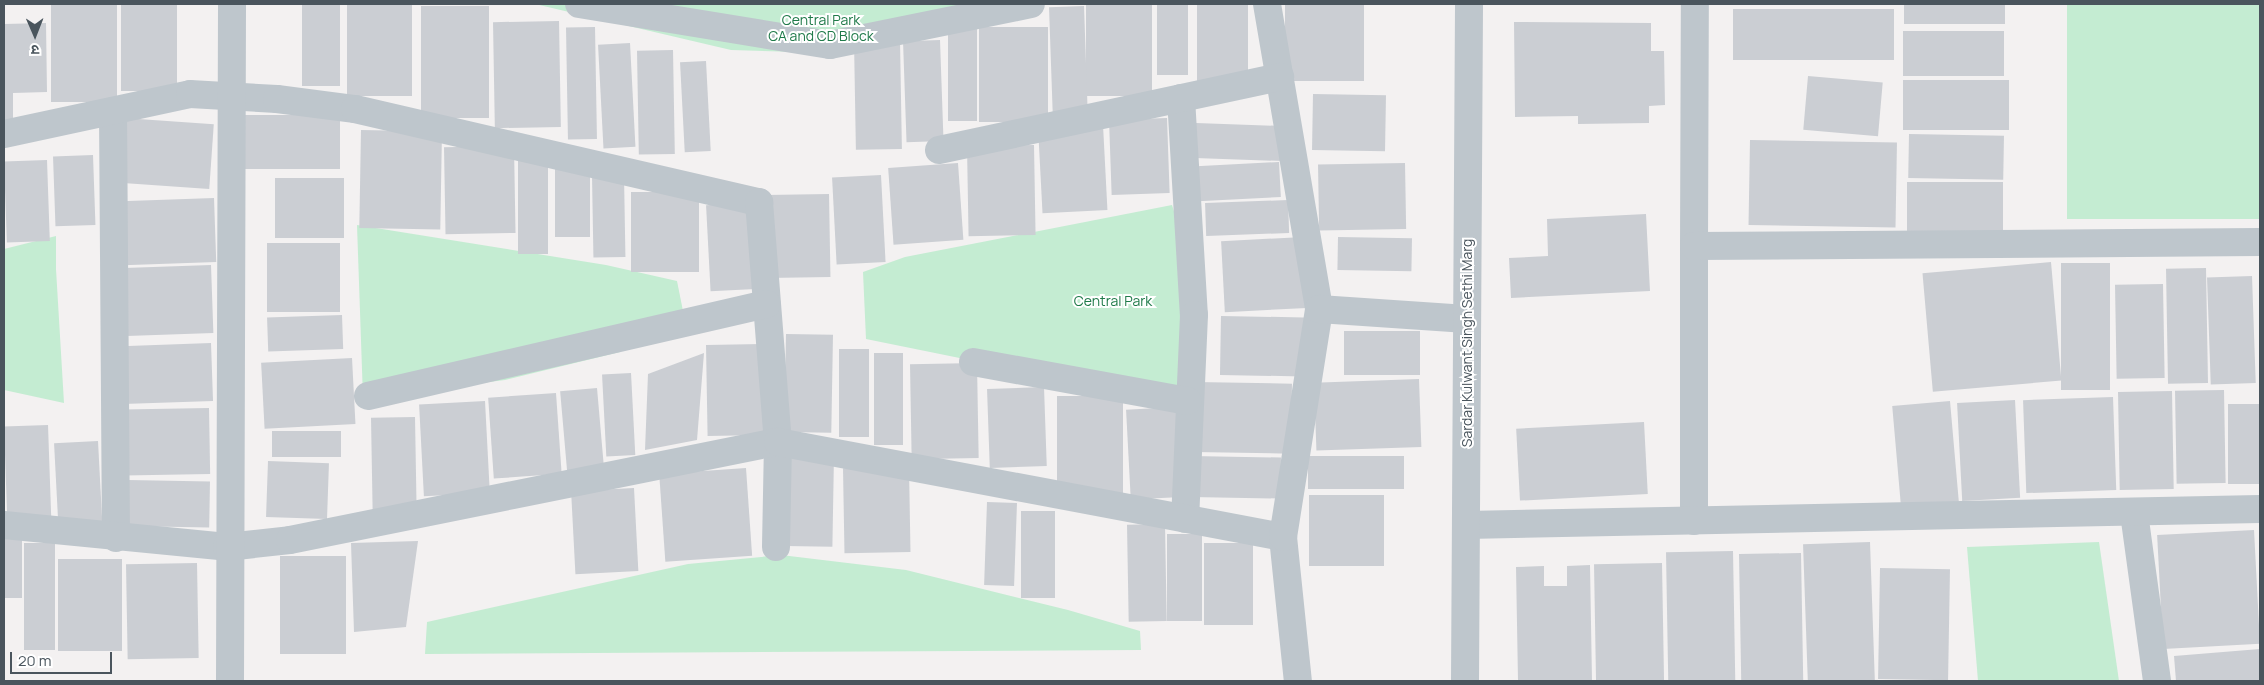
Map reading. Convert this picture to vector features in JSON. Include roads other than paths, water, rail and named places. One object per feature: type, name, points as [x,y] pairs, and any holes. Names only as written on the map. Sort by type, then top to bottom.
[{"type":"street","points":[[230,681],[227,547],[232,4]]},
{"type":"street","points":[[579,4],[830,45],[1031,4]]},
{"type":"street","points":[[1267,4],[1319,309],[1284,538],[1298,681]]},
{"type":"street","name":"Sardar Kulwant Singh Sethi Marg","points":[[1465,681],[1468,4]]},
{"type":"street","points":[[1694,521],[1696,4]]},
{"type":"street","points":[[939,150],[1280,76]]},
{"type":"street","points":[[4,134],[190,94],[231,96],[355,109],[759,202],[778,442],[776,547]]},
{"type":"street","points":[[1181,98],[1194,315],[1187,401],[1185,519]]},
{"type":"street","points":[[113,111],[116,538]]},
{"type":"street","points":[[1694,246],[2260,242]]},
{"type":"street","points":[[368,396],[767,304]]},
{"type":"street","points":[[1319,309],[1467,319]]},
{"type":"street","points":[[973,362],[1187,401]]},
{"type":"street","points":[[4,526],[227,547],[290,540],[778,442],[1284,538]]},
{"type":"street","points":[[1467,525],[2134,513],[2260,508]]},
{"type":"street","points":[[2134,513],[2157,681]]},
{"type":"park label","name":"Central Park CA and CD Block","points":[[821,28]]},
{"type":"park label","name":"Central Park","points":[[1113,301]]}]
